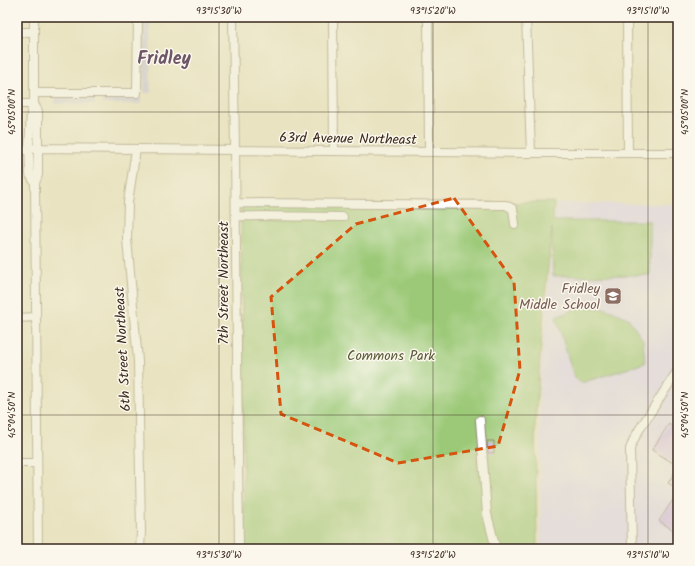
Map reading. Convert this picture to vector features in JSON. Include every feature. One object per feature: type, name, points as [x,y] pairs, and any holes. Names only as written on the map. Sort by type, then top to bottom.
[{"type":"street","points":[[34,17],[34,104],[31,112],[29,148],[30,175],[35,183]]},
{"type":"street","points":[[34,93],[136,93],[138,91],[138,17]]},
{"type":"street","name":"7th Street Northeast","points":[[233,17],[236,203],[238,549]]},
{"type":"street","points":[[332,17],[334,151]]},
{"type":"street","points":[[428,17],[429,152]]},
{"type":"street","points":[[526,17],[531,153]]},
{"type":"street","points":[[627,17],[628,153]]},
{"type":"street","points":[[17,32],[34,32]]},
{"type":"street","points":[[17,104],[34,104]]},
{"type":"street","points":[[34,104],[38,112],[38,176],[35,183],[38,549]]},
{"type":"street","name":"63rd Avenue Northeast","points":[[17,150],[38,148],[678,153]]},
{"type":"street","name":"6th Street Northeast","points":[[136,149],[128,202],[127,227],[138,361],[140,549]]},
{"type":"street","points":[[236,203],[506,205],[513,209],[515,224]]},
{"type":"street","points":[[236,216],[343,217]]},
{"type":"street","points":[[17,318],[36,317]]},
{"type":"street","points":[[632,549],[630,449],[639,430],[678,370]]},
{"type":"street","points":[[480,420],[487,514],[496,549]]},
{"type":"street","points":[[17,463],[37,463]]},
{"type":"highlighted area","points":[[454,198],[514,282],[520,370],[498,446],[398,463],[281,414],[271,297],[356,224]]},
{"type":"shaded area","points":[[143,17],[150,17],[151,93],[144,93]]},
{"type":"shaded area","points":[[55,97],[95,97],[95,104],[55,104]]},
{"type":"shaded area","points":[[102,97],[141,97],[141,104],[102,104]]},
{"type":"shaded area","name":"Fridley Middle School","points":[[556,203],[678,204],[678,549],[541,549],[539,389]]},
{"type":"green space","name":"Commons Park","points":[[554,202],[553,221],[650,221],[650,275],[553,276],[552,228],[544,306],[535,424],[537,549],[244,549],[241,205]]},
{"type":"green space","points":[[581,307],[607,309],[628,318],[643,340],[645,363],[581,383],[574,377],[556,317]]},
{"type":"building","points":[[678,422],[678,466],[652,450],[669,424],[674,428]]},
{"type":"building","points":[[487,441],[494,441],[494,453],[488,453]]},
{"type":"building","points":[[678,467],[678,489],[668,483]]},
{"type":"building","points":[[678,492],[678,533],[659,521]]},
{"type":"place","name":"Fridley Middle School","points":[[613,296]]},
{"type":"district","name":"Fridley","points":[[164,58]]}]
